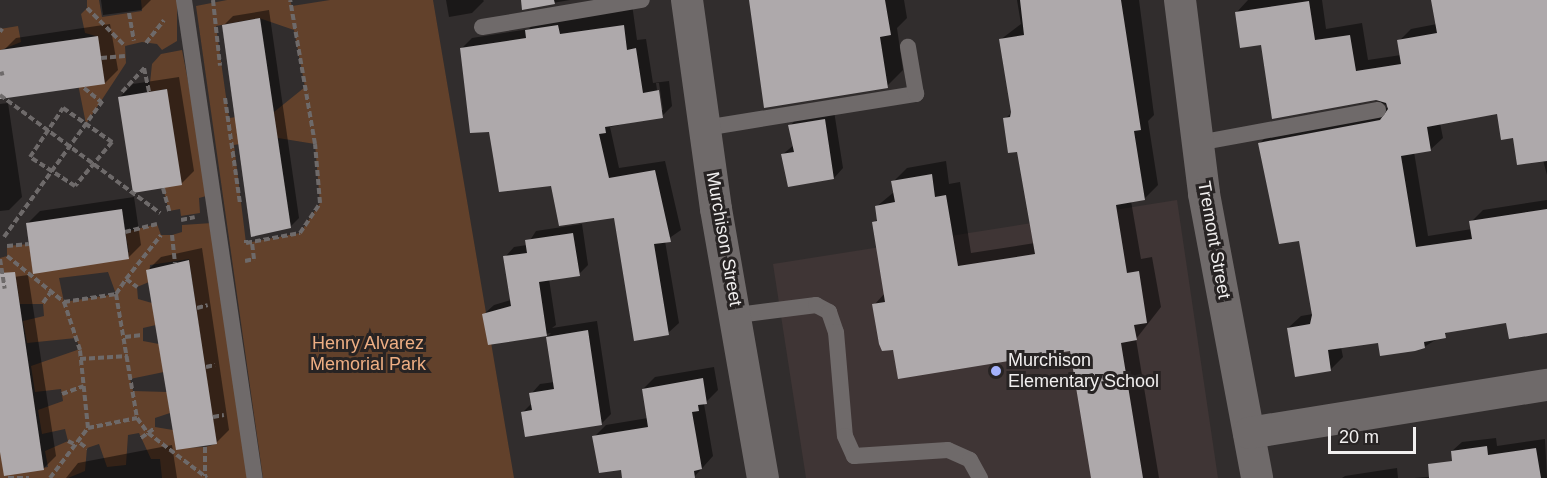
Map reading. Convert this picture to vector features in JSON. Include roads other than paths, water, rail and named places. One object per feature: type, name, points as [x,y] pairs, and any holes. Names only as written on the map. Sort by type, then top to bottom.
[{"type":"street","name":"Murchison Street","points":[[687,0],[705,128],[738,315],[763,478]]},
{"type":"street","name":"Tremont Street","points":[[1180,0],[1198,143],[1257,478]]},
{"type":"street","points":[[1250,433],[1547,385]]},
{"type":"lane","points":[[184,0],[255,478]]},
{"type":"lane","points":[[482,27],[642,0]]},
{"type":"lane","points":[[705,128],[916,94],[908,47]]},
{"type":"lane","points":[[1198,143],[1378,110]]},
{"type":"lane","points":[[738,315],[816,304],[829,312],[836,332],[845,436],[854,456],[948,450],[970,460],[980,478]]},
{"type":"place","name":"Murchison Elementary School","points":[[996,371]]},
{"type":"park label","name":"Henry Alvarez Memorial Park","points":[[368,354]]}]
